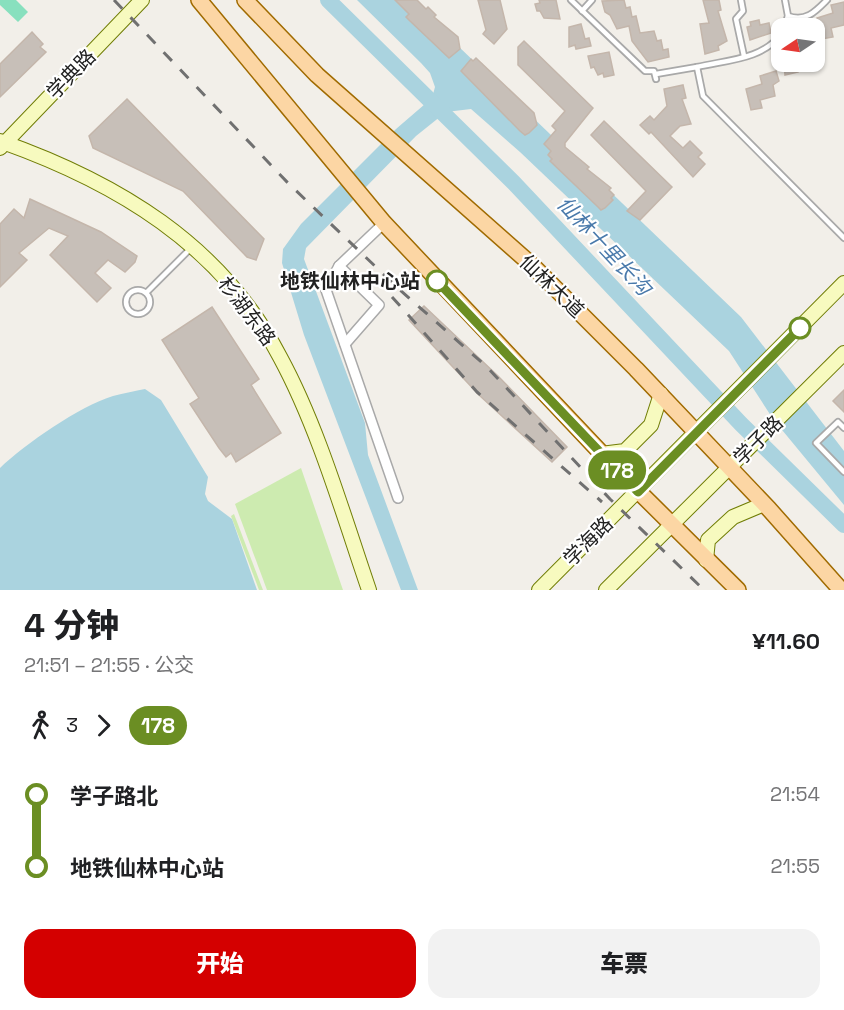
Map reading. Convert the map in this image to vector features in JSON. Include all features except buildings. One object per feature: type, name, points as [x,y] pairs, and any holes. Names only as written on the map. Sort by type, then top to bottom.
[{"type":"main road","name":"学典路","points":[[2,144],[142,0]]},
{"type":"main road","points":[[199,0],[384,224],[601,454],[738,590]]},
{"type":"main road","name":"仙林大道","points":[[245,0],[317,75],[534,267],[660,394],[841,590]]},
{"type":"main road","name":"杉湖东路","points":[[2,144],[44,156],[124,195],[193,246],[239,296],[280,356],[300,399],[369,590]]},
{"type":"main road","points":[[638,492],[844,283]]},
{"type":"main road","name":"学子路","points":[[672,527],[844,353]]},
{"type":"main road","points":[[601,454],[625,451],[645,432],[651,425],[660,394]]},
{"type":"main road","name":"学海路","points":[[538,590],[638,492]]},
{"type":"main road","points":[[706,560],[708,540],[733,517],[764,504]]},
{"type":"main road","points":[[606,590],[672,527]]},
{"type":"street","points":[[384,224],[339,266],[326,290],[398,498]]},
{"type":"street","points":[[339,266],[378,305],[345,344]]},
{"type":"lane","points":[[571,0],[645,71],[651,69],[656,76],[744,57],[766,50],[771,45]]},
{"type":"lane","points":[[582,11],[592,0]]},
{"type":"lane","points":[[741,0],[743,11],[736,19],[744,57]]},
{"type":"lane","points":[[785,0],[788,16],[797,18],[810,16],[827,0]]},
{"type":"lane","points":[[697,67],[702,96],[844,238]]},
{"type":"lane","points":[[146,293],[193,246]]},
{"type":"lane","points":[[136,290],[146,293],[150,302],[147,310],[135,314],[128,309],[126,301],[129,293],[136,290]]},
{"type":"lane","points":[[844,428],[838,422],[816,443],[844,472]]},
{"type":"green space","points":[[0,0],[16,0],[28,12],[18,22],[0,5]]},
{"type":"green space","points":[[301,468],[343,590],[267,590],[235,504]]},
{"type":"green space","points":[[234,514],[263,590],[259,590],[231,516]]},
{"type":"water","points":[[357,0],[410,0],[741,317],[844,451],[844,505],[773,419],[729,351],[520,152],[471,109],[446,112],[416,136],[306,248],[304,259],[365,423],[368,455],[418,590],[401,590],[304,335],[282,263],[283,249],[301,224],[396,129],[432,98],[435,87],[430,73]]},
{"type":"water","points":[[145,389],[161,400],[208,477],[205,494],[208,501],[232,519],[257,590],[0,590],[0,468],[38,437],[85,408],[113,396]]},
{"type":"waterway","name":"仙林十里长沟","points":[[328,0],[514,183],[741,424],[844,525]]},
{"type":"railway","points":[[114,0],[288,183],[400,290],[487,367],[610,499],[704,590]]},
{"type":"railway","points":[[376,279],[477,392],[602,502]]},
{"type":"bus line","name":"178","points":[[437,281],[638,492],[800,328]]},
{"type":"place","name":"地铁仙林中心站","points":[[437,281]]}]
